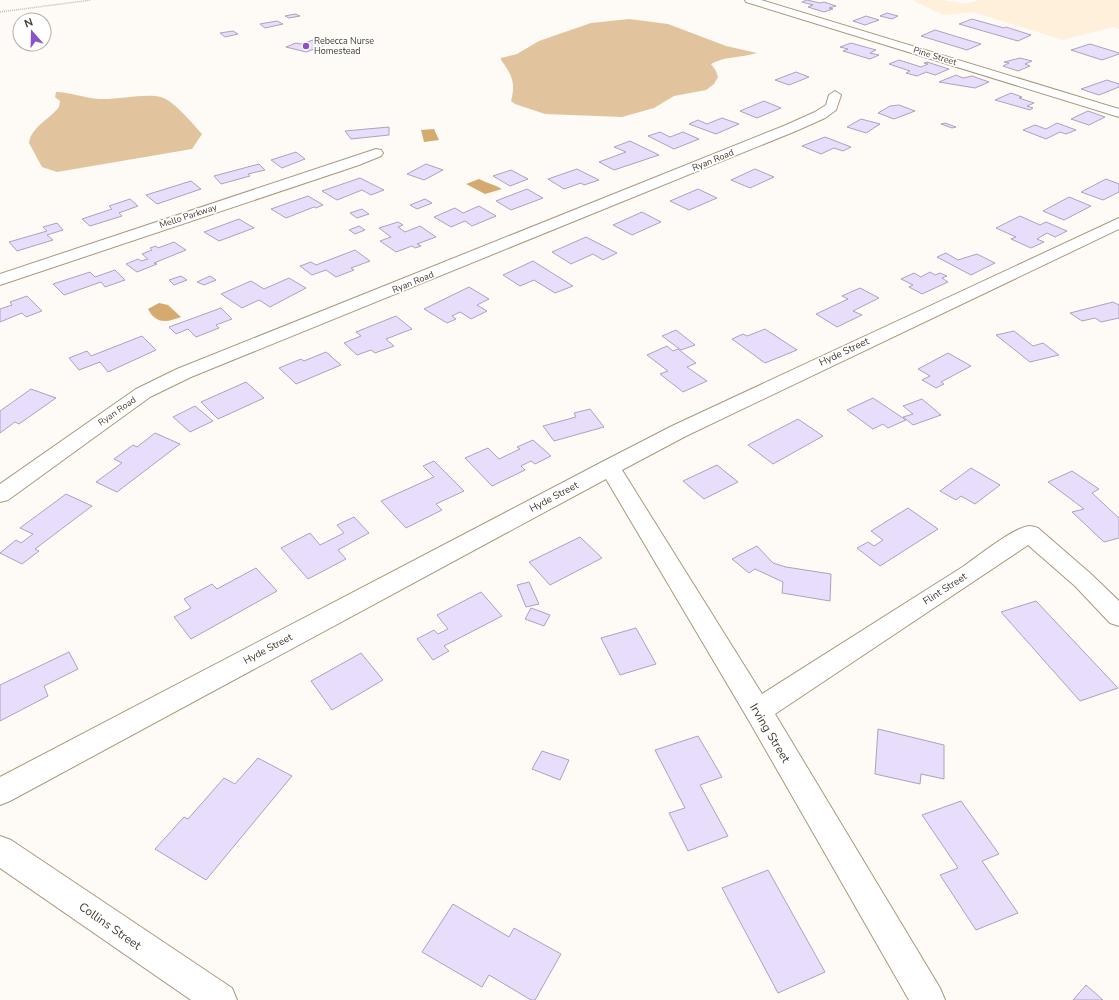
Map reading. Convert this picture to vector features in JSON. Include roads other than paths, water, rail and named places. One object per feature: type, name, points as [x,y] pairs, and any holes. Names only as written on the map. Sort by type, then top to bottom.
[{"type":"street","name":"Pine Street","points":[[750,0],[1119,113]]},
{"type":"street","name":"Ryan Road","points":[[0,495],[143,393],[184,373],[435,274],[556,222],[791,128],[820,115],[832,107],[835,95]]},
{"type":"street","name":"Mello Parkway","points":[[0,280],[354,162],[376,153]]},
{"type":"street","name":"Hyde Street","points":[[0,792],[610,467],[734,404],[1119,223]]},
{"type":"street","name":"Irving Street","points":[[610,467],[758,711],[928,1000]]},
{"type":"street","name":"Flint Street","points":[[758,711],[972,572],[1001,550],[1030,534],[1082,580],[1119,616]]},
{"type":"street","name":"Collins Street","points":[[0,850],[220,1000]]},
{"type":"place","name":"Rebecca Nurse Homestead","points":[[306,46]]}]
